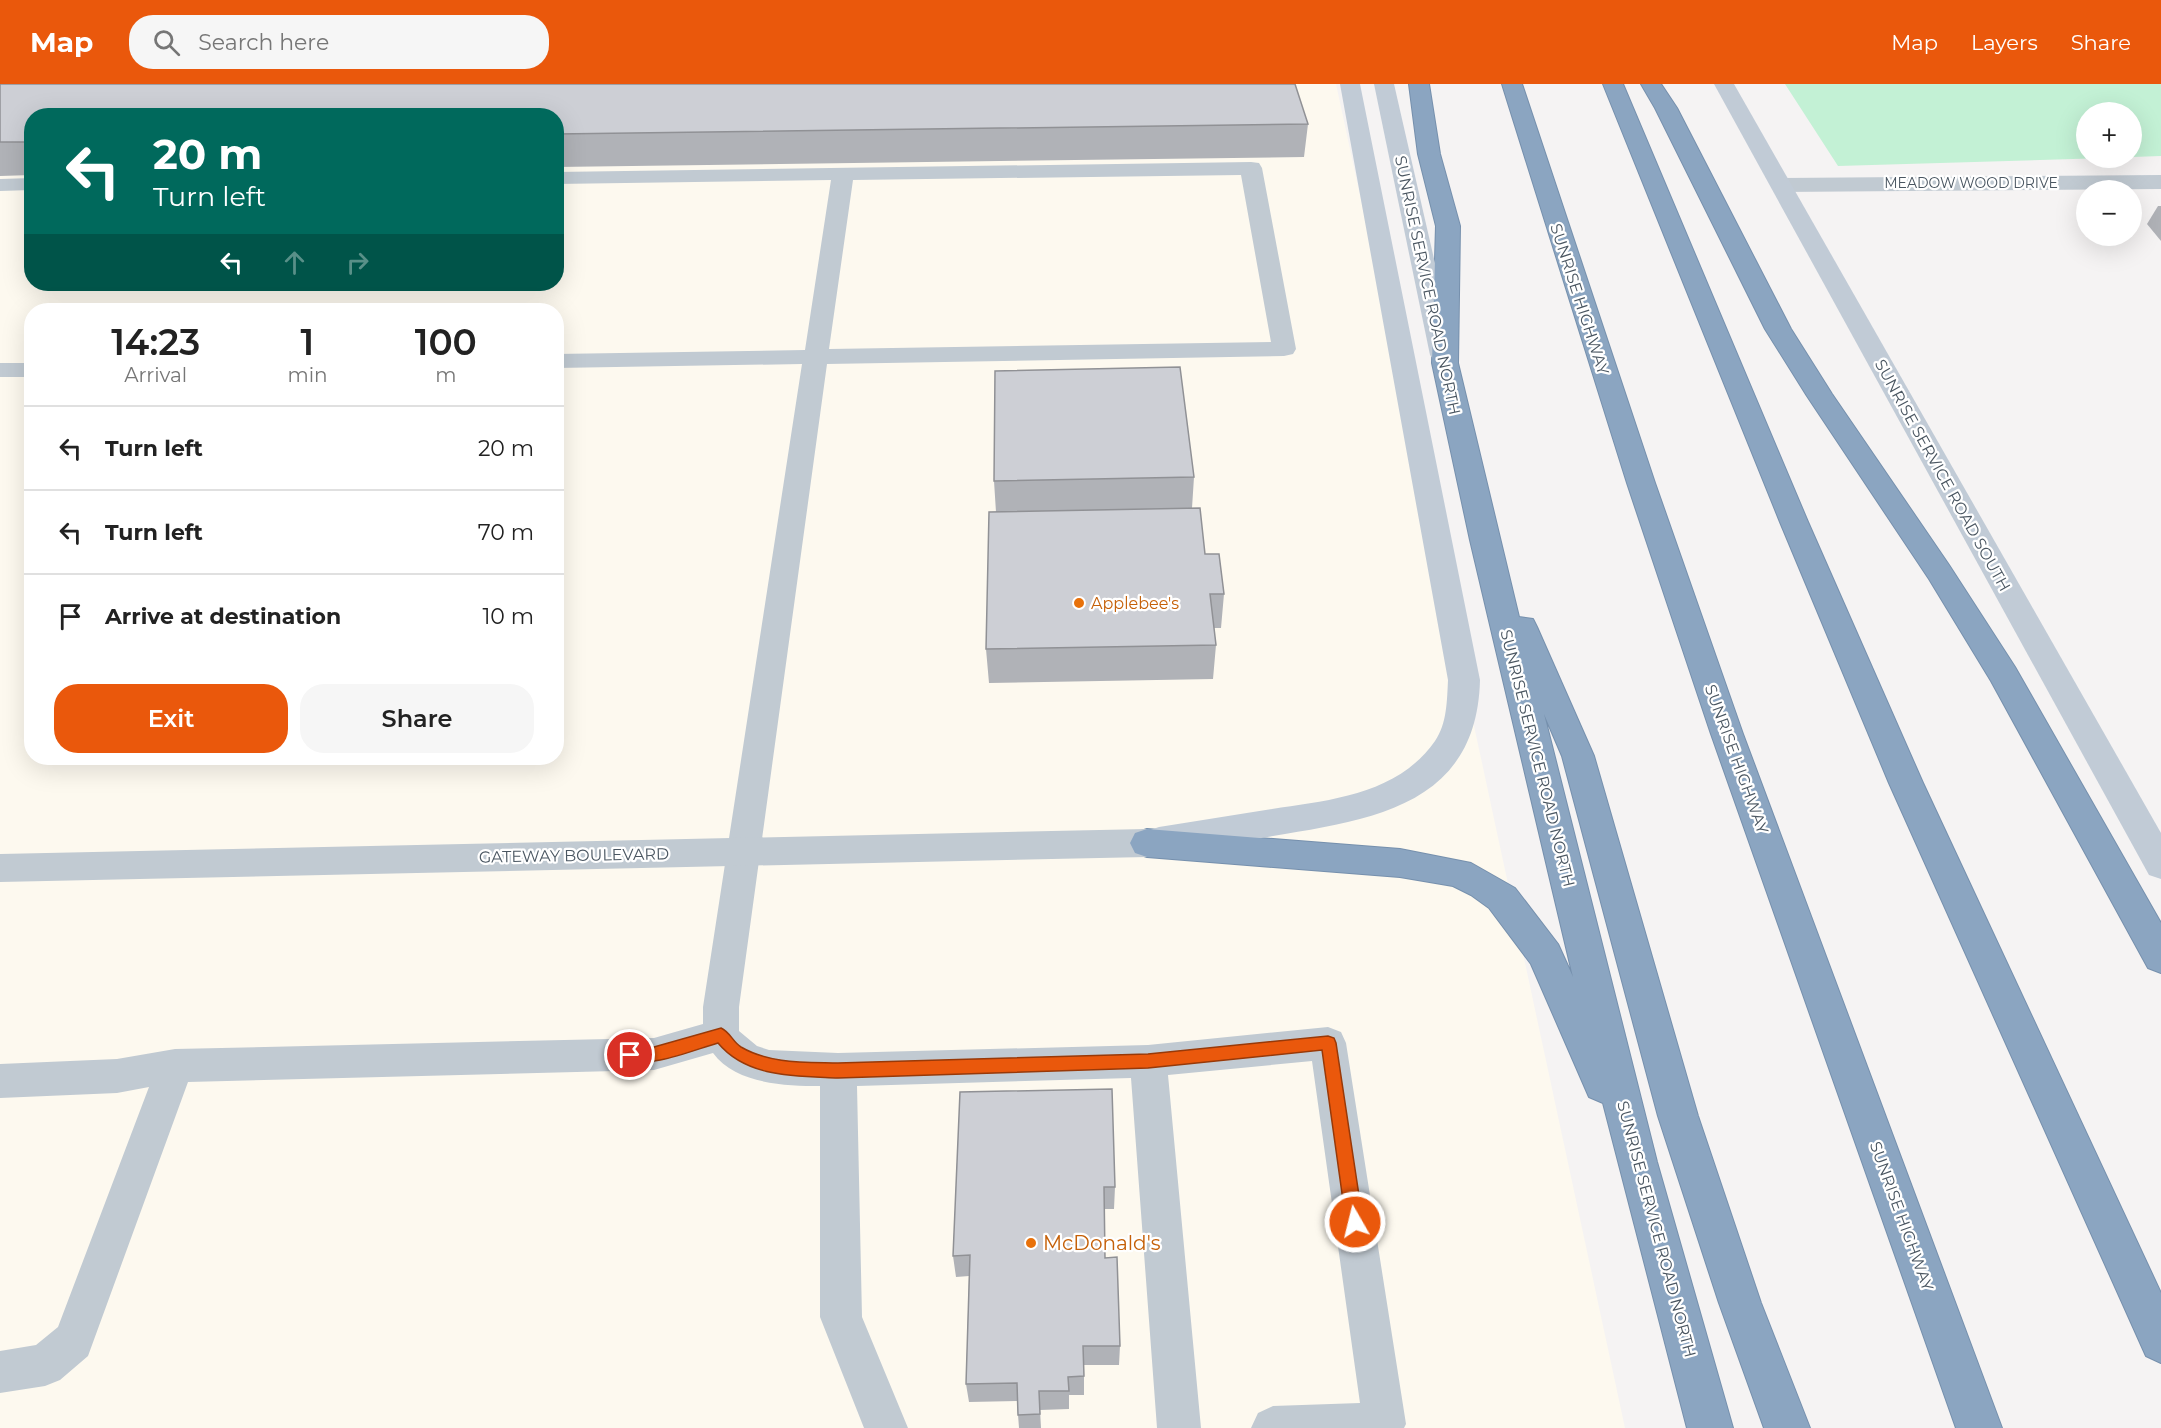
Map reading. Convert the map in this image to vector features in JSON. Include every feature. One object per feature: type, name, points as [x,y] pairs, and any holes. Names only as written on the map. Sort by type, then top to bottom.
[{"type":"highway","points":[[1419,84],[1420,108],[1429,154],[1448,226],[1445,363]]},
{"type":"highway","name":"SUNRISE HIGHWAY","points":[[1512,84],[1641,483],[1720,712],[1979,1428]]},
{"type":"highway","points":[[1613,84],[1794,522],[1906,783],[2161,1341]]},
{"type":"highway","points":[[1651,84],[1666,108],[1778,329],[1820,396],[1939,572],[2004,675],[2161,957]]},
{"type":"highway","name":"SUNRISE SERVICE ROAD NORTH","points":[[1445,363],[1485,540],[1637,1162],[1710,1428]]},
{"type":"highway","points":[[1485,540],[1578,756],[1678,1116],[1740,1303],[1787,1428]]},
{"type":"highway","points":[[1147,843],[1400,863],[1459,873],[1483,885],[1502,898],[1545,955],[1637,1162]]},
{"type":"main road","points":[[1147,843],[1351,810],[1379,802],[1404,790],[1428,772],[1444,755],[1456,736],[1463,717],[1464,680],[1350,84]]},
{"type":"main road","name":"SUNRISE SERVICE ROAD NORTH","points":[[1384,84],[1445,363]]},
{"type":"main road","name":"SUNRISE SERVICE ROAD SOUTH","points":[[1724,84],[2158,856]]},
{"type":"street","name":"MEADOW WOOD DRIVE","points":[[1782,185],[2161,182]]},
{"type":"street","name":"GATEWAY BOULEVARD","points":[[0,868],[1147,843]]},
{"type":"lane","points":[[564,178],[1251,168],[1284,349],[564,361]]},
{"type":"lane","points":[[843,175],[742,852],[721,1007],[721,1035],[734,1051],[758,1062],[787,1069],[838,1070],[1148,1061],[1328,1043],[1384,1424],[1273,1428]]},
{"type":"lane","points":[[0,185],[24,184]]},
{"type":"lane","points":[[0,370],[24,370]]},
{"type":"lane","points":[[0,1081],[117,1076],[175,1066],[654,1054],[721,1035]]},
{"type":"lane","points":[[1148,1061],[1179,1428]]},
{"type":"lane","points":[[0,1372],[45,1365],[73,1341],[175,1066]]},
{"type":"lane","points":[[838,1070],[841,1317],[886,1428]]},
{"type":"shaded area","points":[[0,84],[1336,84],[1625,1428],[0,1428]]},
{"type":"green space","points":[[1785,84],[2161,84],[2161,156],[2142,157],[2142,102],[2076,102],[2076,159],[1838,166]]},
{"type":"building","points":[[0,84],[1295,84],[1308,124],[564,134],[564,108],[24,108],[24,142],[0,142]]},
{"type":"building","points":[[1180,367],[1194,477],[994,481],[995,371]]},
{"type":"building","points":[[1200,508],[1205,554],[1219,554],[1224,594],[1210,594],[1216,645],[986,649],[989,512]]},
{"type":"building","name":"McDonald's","points":[[1112,1089],[1115,1187],[1104,1187],[1105,1258],[1117,1257],[1120,1346],[1083,1346],[1084,1376],[1068,1377],[1069,1391],[1039,1391],[1040,1414],[1018,1415],[1017,1383],[966,1384],[970,1255],[953,1256],[960,1092]]},
{"type":"place","name":"Applebee's","points":[[1079,603]]},
{"type":"place","name":"McDonald's","points":[[1031,1243]]},
{"type":"route","points":[[630,1055],[654,1054],[721,1035],[734,1051],[758,1062],[787,1069],[838,1070],[1148,1061],[1328,1043],[1355,1222]]}]
